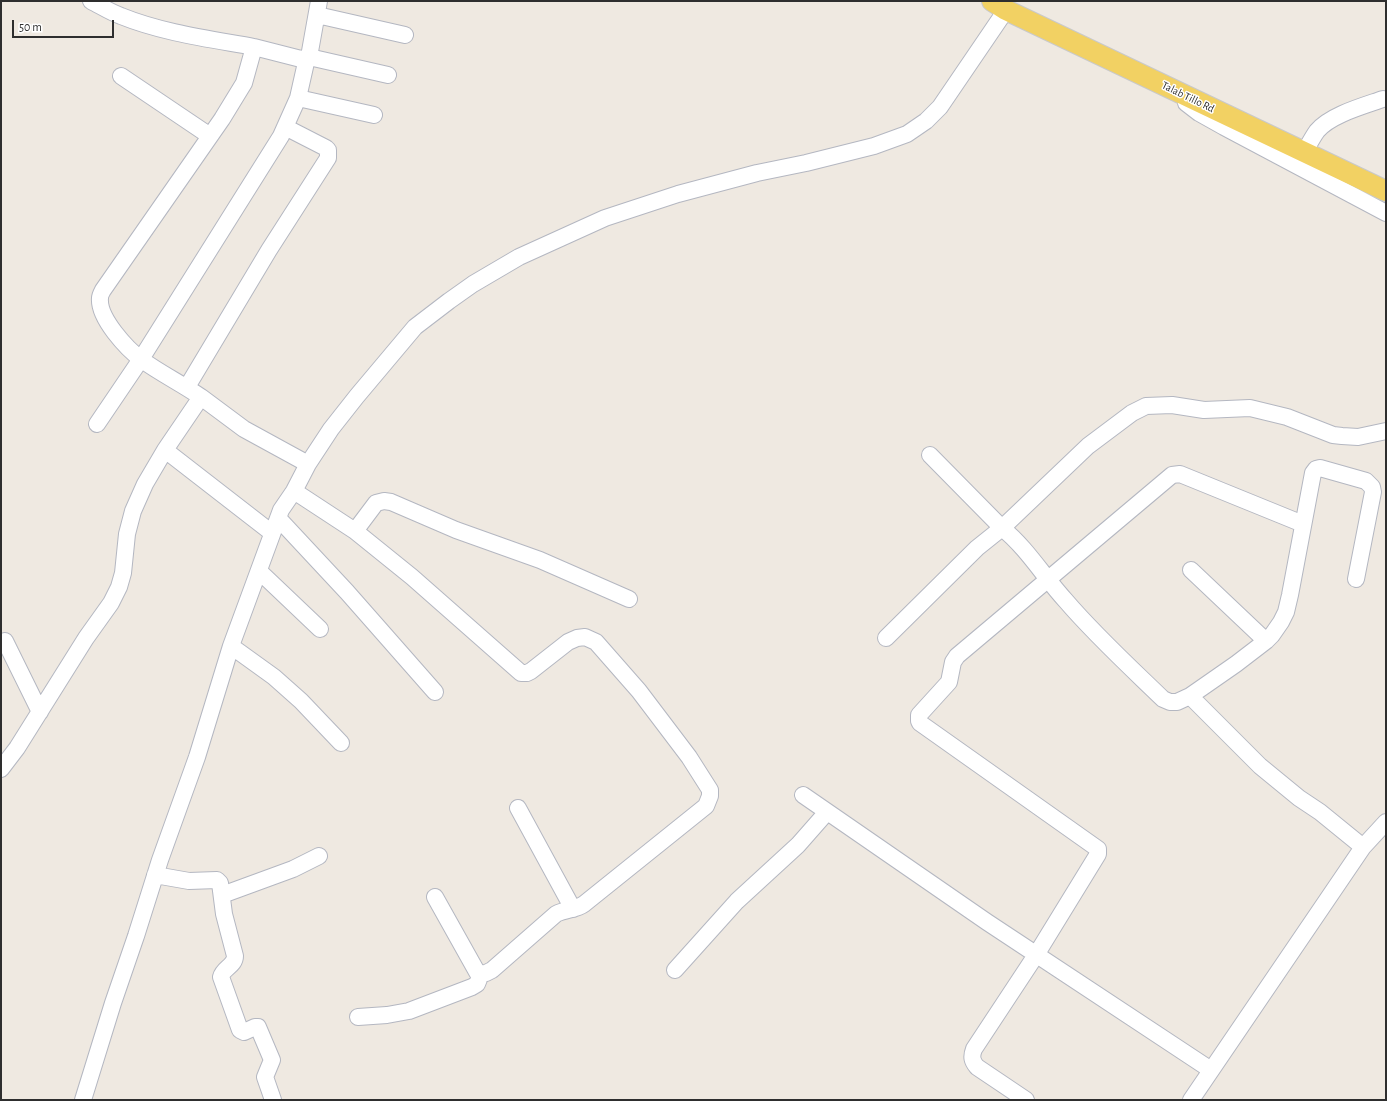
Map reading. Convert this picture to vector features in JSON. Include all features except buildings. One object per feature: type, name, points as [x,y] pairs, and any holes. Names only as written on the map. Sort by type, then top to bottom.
[{"type":"main road","name":"Talab Tillo Rd","points":[[996,3],[1160,84],[1386,191]]},
{"type":"street","points":[[91,1],[120,16],[146,25],[254,47],[301,59],[308,58],[388,75]]},
{"type":"street","points":[[83,1100],[155,875],[197,757],[231,646],[275,525],[286,501],[294,491],[308,464],[331,429],[357,396],[415,327],[444,304],[473,284],[519,257],[605,218],[648,203],[714,184],[874,146],[907,134],[926,121],[940,107],[996,3]]},
{"type":"street","points":[[97,424],[141,359],[281,136],[298,98],[318,8],[405,35]]},
{"type":"street","points":[[254,47],[244,84],[222,119],[103,290],[100,297],[100,306],[103,315],[110,325],[127,346],[141,359],[187,387],[244,429],[308,464]]},
{"type":"street","points":[[121,76],[210,136]]},
{"type":"street","points":[[1160,84],[1199,113],[1386,213]]},
{"type":"street","points":[[298,98],[374,115]]},
{"type":"street","points":[[1304,153],[1317,131],[1327,122],[1352,110],[1383,99]]},
{"type":"street","points":[[187,387],[269,250],[328,158],[328,150],[326,148],[285,127]]},
{"type":"street","points":[[1,769],[18,748],[86,638],[111,603],[119,587],[123,573],[128,534],[133,511],[145,484],[165,450],[201,397]]},
{"type":"street","points":[[886,638],[977,548],[1007,532],[1088,446],[1132,413],[1146,406],[1172,405],[1204,410],[1250,408],[1287,416],[1333,435],[1342,436],[1358,436],[1386,431]]},
{"type":"street","points":[[165,450],[275,525],[347,592],[435,692]]},
{"type":"street","points":[[930,455],[1027,552],[1048,580],[1092,629],[1163,700],[1177,702],[1190,696],[1236,664],[1266,640],[1277,629],[1286,612],[1313,473],[1316,469],[1324,468],[1366,482],[1372,487],[1356,579]]},
{"type":"street","points":[[1026,1100],[976,1067],[972,1059],[972,1054],[1098,854],[1098,849],[920,723],[918,718],[921,712],[949,682],[953,662],[957,656],[1166,480],[1176,474],[1180,474],[1303,524]]},
{"type":"street","points":[[294,491],[355,531],[412,577],[521,673],[531,671],[568,642],[577,638],[585,637],[596,642],[639,691],[689,757],[710,790],[710,796],[706,806],[584,904],[577,908],[562,911],[556,914],[492,970],[486,973],[481,974],[477,972],[435,897]]},
{"type":"street","points":[[355,531],[376,503],[384,501],[391,502],[456,530],[540,560],[629,599]]},
{"type":"street","points":[[1191,570],[1266,640]]},
{"type":"street","points":[[259,571],[320,629]]},
{"type":"street","points":[[5,641],[40,712]]},
{"type":"street","points":[[231,646],[274,677],[302,702],[341,742]]},
{"type":"street","points":[[1190,696],[1260,766],[1363,847]]},
{"type":"street","points":[[803,795],[1036,954],[1211,1070]]},
{"type":"street","points":[[518,808],[573,909]]},
{"type":"street","points":[[675,970],[736,901],[798,845],[827,812]]},
{"type":"street","points":[[1191,1100],[1363,847],[1386,822]]},
{"type":"street","points":[[222,895],[294,869],[320,856]]},
{"type":"street","points":[[155,875],[189,881],[217,880],[220,883],[224,914],[235,956],[234,963],[222,973],[221,977],[240,1030],[244,1032],[258,1027],[271,1056],[271,1063],[265,1077],[273,1100]]},
{"type":"street","points":[[358,1017],[398,1014],[425,1006],[472,987],[477,984],[481,974]]}]
